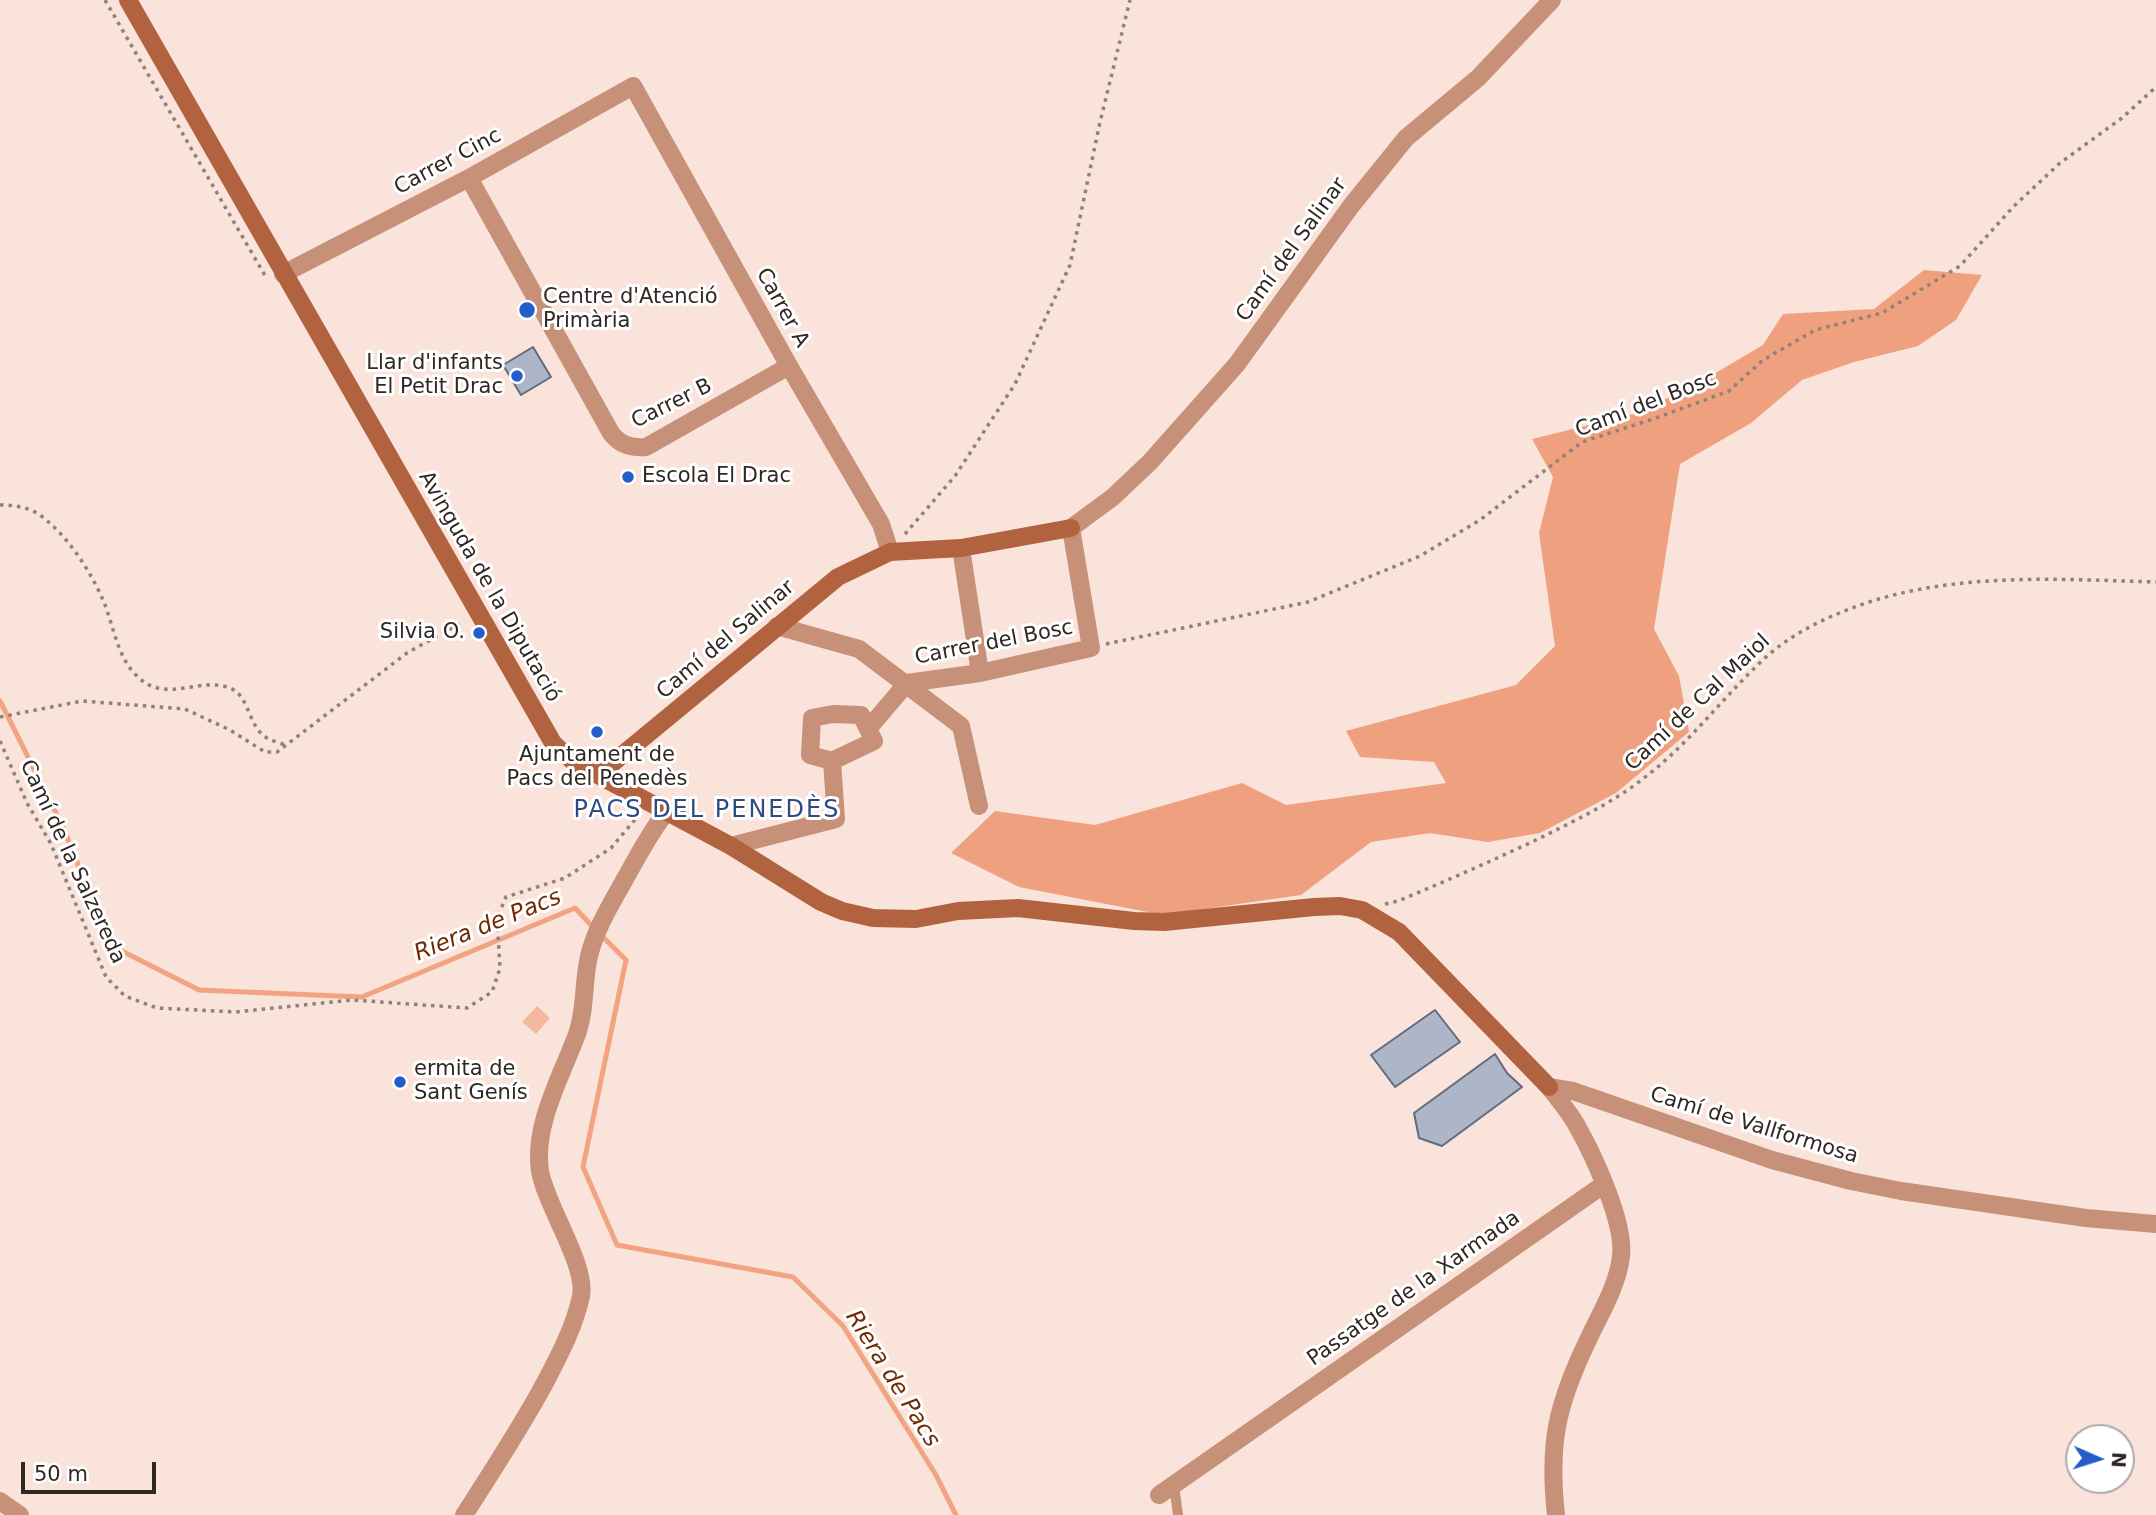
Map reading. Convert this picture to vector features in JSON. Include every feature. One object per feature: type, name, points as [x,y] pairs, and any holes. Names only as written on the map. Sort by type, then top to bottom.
[{"type":"street","name":"Avinguda de la Diputació","points":[[128,0],[553,743],[580,768],[731,846],[821,902],[842,911],[873,918],[916,919],[958,911],[1018,908],[1164,922],[1340,906],[1362,909]]},
{"type":"street","name":"Camí del Salinar","points":[[1072,528],[1114,497],[1150,462],[1237,364],[1351,206],[1406,138],[1478,78],[1552,0]]},
{"type":"street","name":"Carrer Cinc","points":[[283,274],[469,178],[633,86]]},
{"type":"street","name":"Carrer A","points":[[633,86],[789,366],[881,524],[890,552]]},
{"type":"street","name":"Carrer B","points":[[469,178],[611,433],[623,445],[646,447],[789,366]]},
{"type":"street","points":[[890,552],[961,548],[1072,528],[1091,648]]},
{"type":"street","points":[[961,548],[980,673]]},
{"type":"street","name":"Camí del Salinar","points":[[598,775],[838,578],[890,552]]},
{"type":"street","points":[[777,626],[859,649],[961,726],[979,806]]},
{"type":"street","name":"Carrer del Bosc","points":[[907,683],[980,673],[1091,648]]},
{"type":"street","points":[[868,729],[907,683]]},
{"type":"street","points":[[833,713],[861,715],[874,741],[832,761],[810,755],[812,718],[833,713]]},
{"type":"street","points":[[731,846],[836,819],[832,761]]},
{"type":"street","points":[[464,1515],[533,1405],[564,1346],[576,1315],[582,1294],[581,1275],[544,1189],[539,1169],[540,1147],[548,1104],[578,1032],[585,978],[596,932],[654,827],[667,811]]},
{"type":"street","points":[[1362,909],[1399,932],[1549,1087],[1576,1124],[1619,1222],[1621,1257],[1615,1281],[1560,1406],[1553,1454],[1556,1515]]},
{"type":"street","name":"Camí de Vallformosa","points":[[1549,1087],[1573,1091],[1772,1160],[1851,1181],[1901,1191],[2086,1218],[2156,1224]]},
{"type":"street","name":"Passatge de la Xarmada","points":[[1167,1490],[1603,1185]]},
{"type":"street","points":[[0,1501],[20,1515]]},
{"type":"lane","points":[[1167,1490],[1178,1515]]},
{"type":"path","points":[[890,552],[955,476],[1015,384],[1070,265],[1100,122],[1130,0]]},
{"type":"path","name":"Camí del Bosc","points":[[1091,648],[1308,602],[1420,556],[1480,520],[1582,442],[1729,391],[1763,360],[1815,330],[1882,313],[1960,266],[2014,207],[2060,163],[2122,118],[2156,87]]},
{"type":"path","points":[[0,505],[18,505],[39,514],[58,531],[96,588],[124,659],[137,677],[150,687],[163,689],[228,687],[242,697],[255,725],[265,737],[286,745]]},
{"type":"path","name":"Camí de Cal Maiol","points":[[1362,909],[1398,901],[1466,872],[1616,799],[1686,743],[1765,659],[1799,633],[1842,612],[1895,594],[1986,580],[2156,582]]},
{"type":"path","points":[[0,718],[82,701],[185,709],[230,730],[265,752],[276,752],[407,653],[478,614]]},
{"type":"path","name":"Camí de la Salzereda","points":[[0,741],[27,803],[51,844],[106,977],[125,996],[157,1008],[236,1012],[352,1000],[467,1008],[492,992],[500,968],[497,918],[506,897],[565,878],[611,848],[649,802]]},
{"type":"shaded area","points":[[1924,270],[1982,275],[1956,320],[1918,346],[1854,362],[1802,380],[1751,423],[1680,464],[1654,629],[1679,676],[1689,732],[1616,793],[1540,833],[1488,842],[1430,833],[1371,842],[1301,895],[1163,915],[1019,887],[951,853],[995,811],[1095,825],[1242,783],[1286,805],[1446,783],[1434,762],[1360,757],[1346,731],[1516,685],[1555,646],[1539,533],[1553,477],[1532,439],[1634,414],[1697,384],[1763,345],[1783,314],[1874,309]]},
{"type":"shaded area","points":[[537,1006],[550,1018],[536,1034],[522,1022]]},
{"type":"building","points":[[533,347],[551,377],[521,395],[503,365]]},
{"type":"building","points":[[1435,1010],[1460,1042],[1395,1087],[1371,1055]]},
{"type":"building","points":[[1495,1054],[1507,1073],[1522,1087],[1442,1146],[1419,1138],[1414,1113]]},
{"type":"waterway","name":"Riera de Pacs","points":[[0,701],[63,827],[110,945],[199,990],[362,997],[575,908],[594,928]]},
{"type":"waterway","name":"Riera de Pacs","points":[[601,935],[626,960],[583,1167],[617,1245],[793,1277],[843,1326],[936,1475],[956,1515]]},
{"type":"place","name":"Centre d'Atenció Primària","points":[[527,310]]},
{"type":"place","name":"Llar d'infants El Petit Drac","points":[[517,376]]},
{"type":"place","name":"Escola El Drac","points":[[628,477]]},
{"type":"place","name":"Silvia O.","points":[[479,633]]},
{"type":"place","name":"Ajuntament de Pacs del Penedès","points":[[597,732]]},
{"type":"place","name":"ermita de Sant Genís","points":[[400,1082]]},
{"type":"district","name":"PACS DEL PENEDÈS","points":[[707,811]]}]
